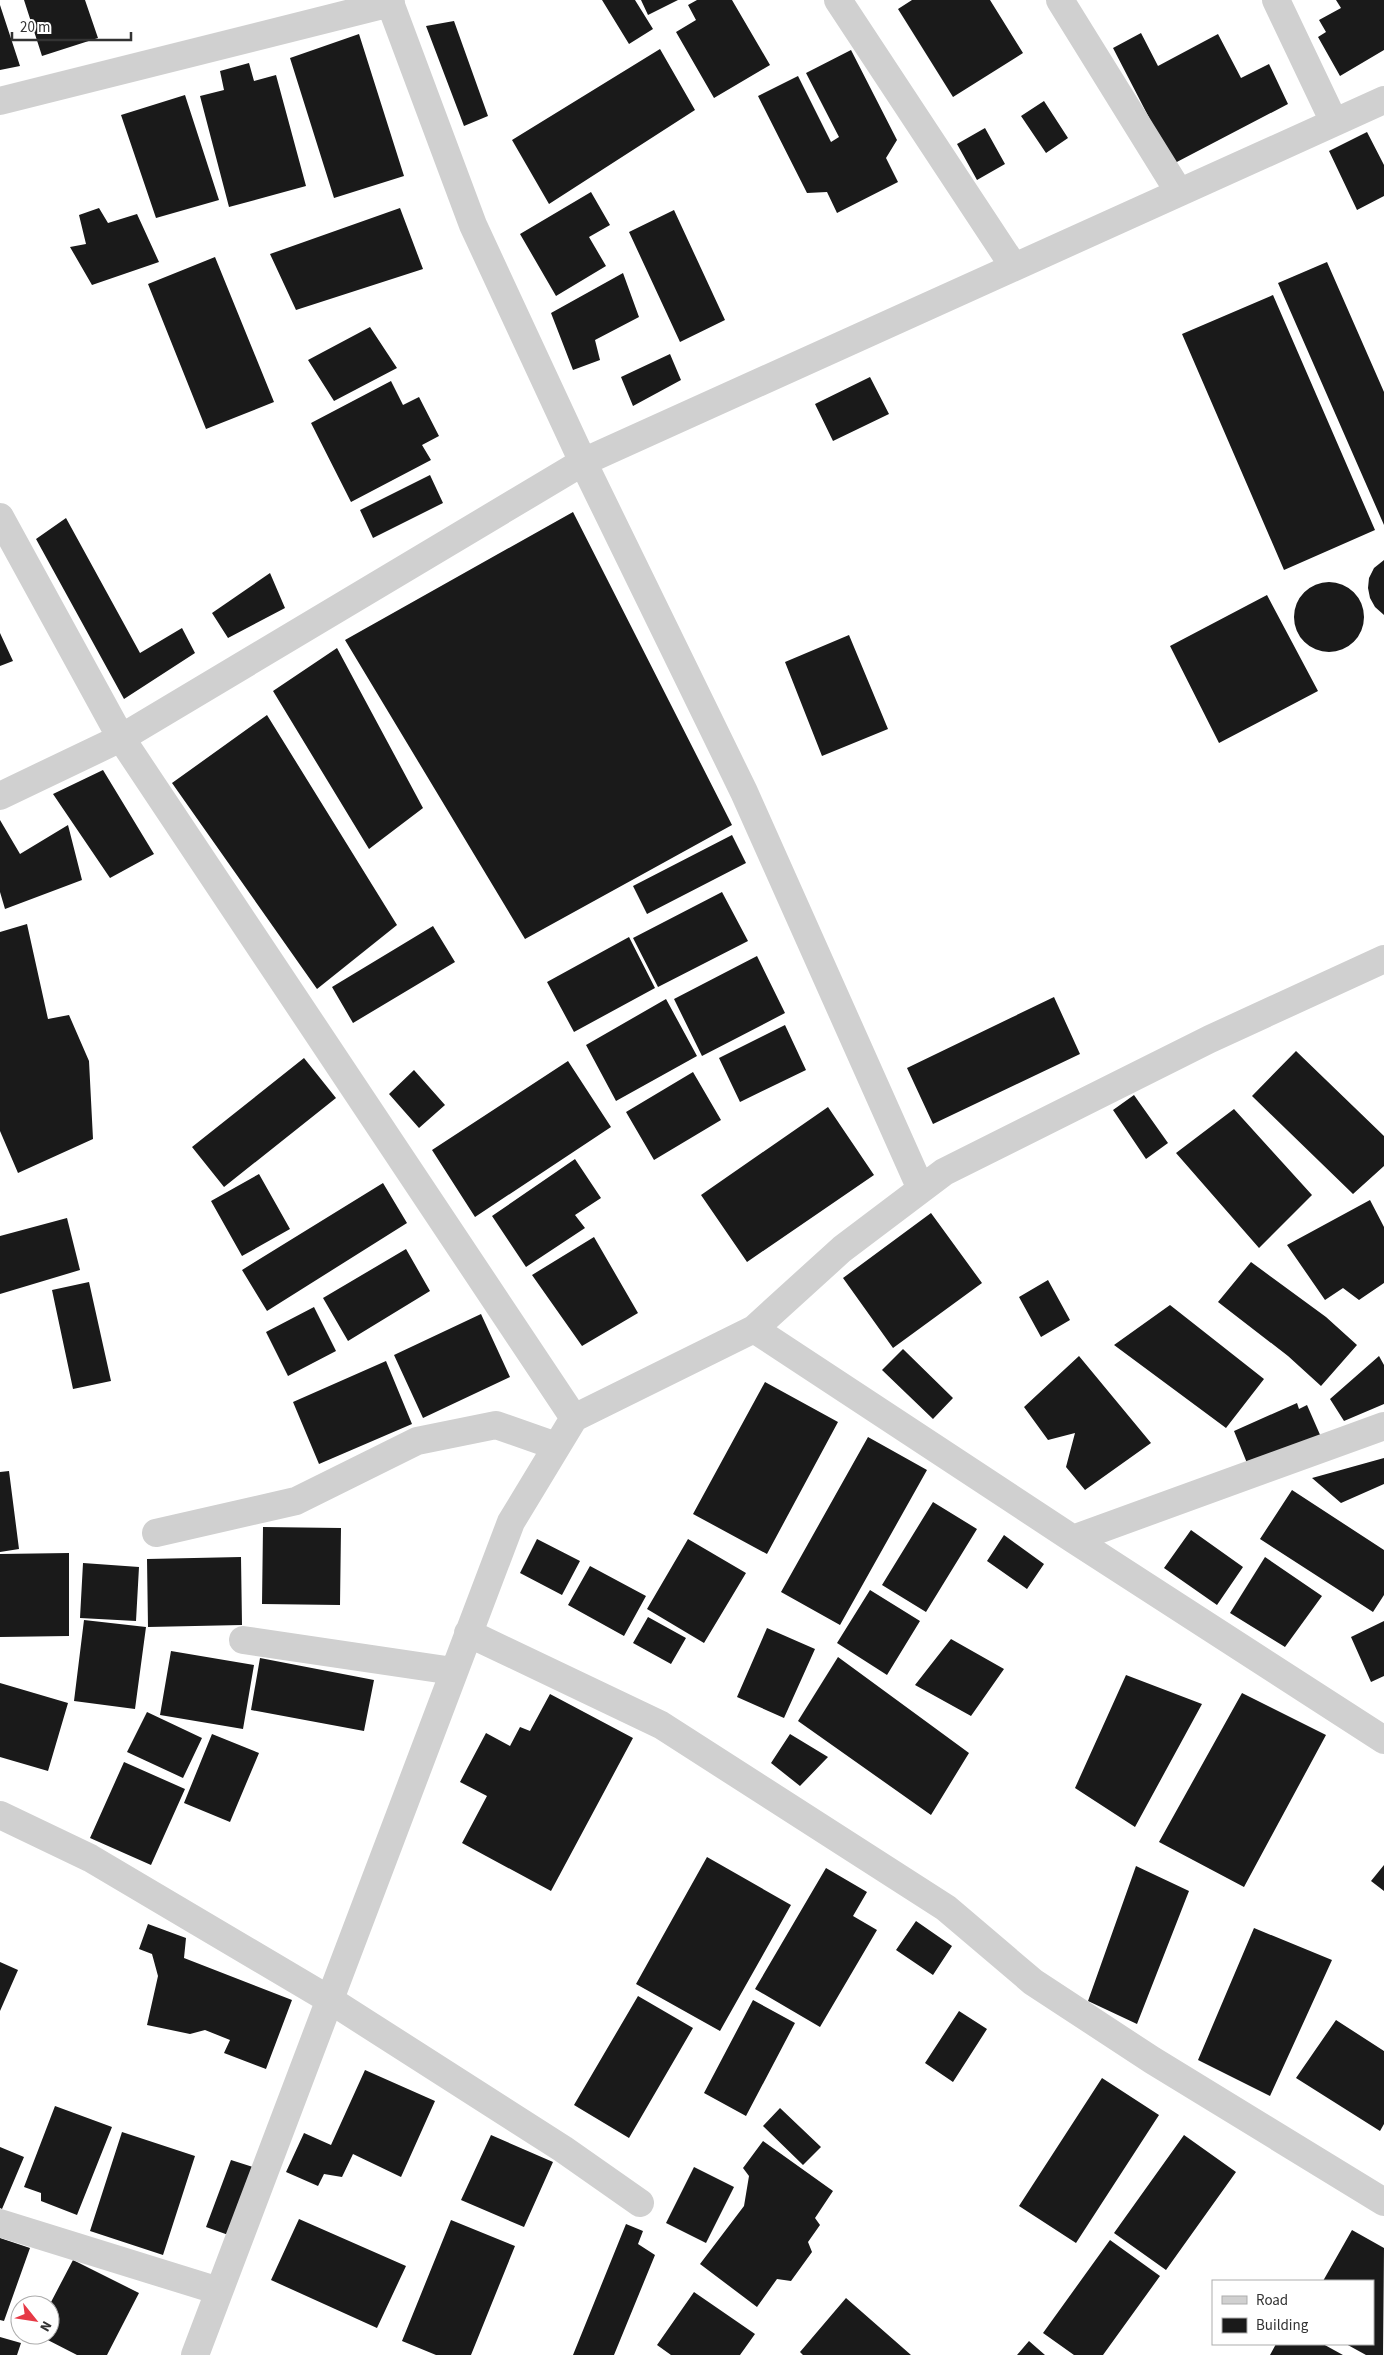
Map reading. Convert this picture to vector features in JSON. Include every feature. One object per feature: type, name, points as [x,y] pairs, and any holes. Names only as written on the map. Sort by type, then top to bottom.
[{"type":"street","points":[[838,0],[1014,267]]},
{"type":"street","points":[[1060,0],[1179,192]]},
{"type":"street","points":[[1276,0],[1334,122]]},
{"type":"street","points":[[0,101],[390,2],[473,225],[583,462],[744,792],[920,1190]]},
{"type":"street","points":[[0,796],[121,738],[583,462],[1384,100]]},
{"type":"street","points":[[0,517],[121,738],[574,1418]]},
{"type":"street","points":[[195,2355],[511,1522],[574,1418],[754,1329],[842,1248],[944,1172],[1210,1039],[1384,959]]},
{"type":"street","points":[[754,1329],[1073,1539],[1384,1740]]},
{"type":"street","points":[[156,1533],[296,1501],[417,1441],[496,1425],[556,1446]]},
{"type":"street","points":[[1073,1539],[1384,1426]]},
{"type":"street","points":[[468,1633],[661,1725],[946,1908],[1041,1987],[1152,2060],[1384,2202]]},
{"type":"street","points":[[243,1640],[453,1671]]},
{"type":"street","points":[[0,1815],[90,1858],[330,2000],[563,2149],[640,2203]]},
{"type":"street","points":[[0,2223],[219,2291]]},
{"type":"building","points":[[24,0],[85,0],[98,38],[42,56]]},
{"type":"building","points":[[602,0],[635,0],[653,29],[629,44]]},
{"type":"building","points":[[641,0],[678,0],[648,15]]},
{"type":"building","points":[[697,0],[732,0],[770,65],[714,98],[676,32],[696,20],[688,5]]},
{"type":"building","points":[[912,0],[990,0],[1023,53],[953,97],[898,9]]},
{"type":"building","points":[[1336,0],[1384,0],[1384,50],[1340,76],[1318,37],[1326,32],[1319,20],[1341,8]]},
{"type":"building","points":[[0,5],[20,66],[0,70]]},
{"type":"building","points":[[454,21],[488,116],[464,126],[426,26]]},
{"type":"building","points":[[1141,33],[1158,66],[1218,34],[1241,78],[1269,64],[1288,104],[1173,164],[1113,48]]},
{"type":"building","points":[[359,34],[404,176],[334,198],[290,58]]},
{"type":"building","points":[[660,49],[695,110],[549,204],[512,140]]},
{"type":"building","points":[[851,50],[897,140],[886,158],[898,182],[837,213],[827,192],[807,193],[758,96],[798,76],[831,142],[839,137],[806,73]]},
{"type":"building","points":[[249,63],[254,81],[276,75],[306,186],[229,207],[200,96],[224,90],[220,71]]},
{"type":"building","points":[[185,95],[219,200],[156,218],[121,115]]},
{"type":"building","points":[[1044,101],[1068,138],[1046,153],[1021,116]]},
{"type":"building","points":[[985,128],[1005,164],[977,180],[957,144]]},
{"type":"building","points":[[1367,132],[1384,165],[1384,196],[1357,210],[1329,151]]},
{"type":"building","points":[[591,192],[610,225],[589,237],[606,266],[556,296],[520,234]]},
{"type":"building","points":[[99,208],[108,223],[137,214],[159,262],[92,285],[70,247],[86,244],[79,215]]},
{"type":"building","points":[[400,208],[423,269],[296,310],[270,254]]},
{"type":"building","points":[[674,210],[725,320],[680,342],[629,232]]},
{"type":"building","points":[[215,257],[274,402],[206,429],[148,284]]},
{"type":"building","points":[[1327,262],[1384,392],[1384,525],[1278,283]]},
{"type":"building","points":[[623,273],[639,317],[595,340],[600,360],[573,370],[551,313]]},
{"type":"building","points":[[1273,295],[1375,530],[1284,570],[1182,334]]},
{"type":"building","points":[[370,327],[397,368],[334,401],[308,360]]},
{"type":"building","points":[[670,354],[681,380],[633,406],[621,377]]},
{"type":"building","points":[[870,377],[889,414],[833,441],[815,404]]},
{"type":"building","points":[[391,381],[403,405],[419,397],[439,436],[422,445],[431,460],[351,502],[311,423]]},
{"type":"building","points":[[430,475],[443,503],[373,538],[360,510]]},
{"type":"building","points":[[573,512],[732,825],[525,939],[345,640]]},
{"type":"building","points":[[66,518],[140,653],[182,628],[195,653],[124,699],[36,539]]},
{"type":"building","points":[[1384,560],[1384,615],[1375,607],[1370,598],[1368,588],[1369,578],[1374,568]]},
{"type":"building","points":[[270,573],[285,608],[228,638],[212,613]]},
{"type":"building","points":[[1329,582],[1342,585],[1354,592],[1361,604],[1364,617],[1361,630],[1354,642],[1342,649],[1329,652],[1316,649],[1304,642],[1297,630],[1294,617],[1297,604],[1304,592],[1316,585]]},
{"type":"building","points":[[1267,595],[1318,691],[1219,743],[1170,646]]},
{"type":"building","points":[[0,633],[13,661],[0,666]]},
{"type":"building","points":[[849,635],[888,729],[822,756],[785,662]]},
{"type":"building","points":[[337,648],[423,808],[369,849],[273,691]]},
{"type":"building","points":[[267,715],[397,925],[317,989],[172,783]]},
{"type":"building","points":[[103,770],[154,854],[110,878],[53,794]]},
{"type":"building","points":[[0,820],[20,854],[68,825],[82,880],[5,909],[0,892]]},
{"type":"building","points":[[732,835],[746,863],[647,914],[633,886]]},
{"type":"building","points":[[722,892],[748,941],[658,987],[633,938]]},
{"type":"building","points":[[27,924],[48,1019],[69,1015],[89,1061],[93,1139],[18,1173],[0,1131],[0,932]]},
{"type":"building","points":[[433,926],[455,962],[353,1023],[332,987]]},
{"type":"building","points":[[629,937],[655,988],[574,1032],[547,982]]},
{"type":"building","points":[[757,956],[785,1013],[702,1056],[674,999]]},
{"type":"building","points":[[1054,997],[1080,1054],[933,1124],[907,1068]]},
{"type":"building","points":[[666,999],[697,1056],[616,1101],[586,1045]]},
{"type":"building","points":[[785,1025],[806,1070],[740,1102],[719,1058]]},
{"type":"building","points":[[1296,1051],[1384,1136],[1384,1166],[1353,1194],[1252,1096]]},
{"type":"building","points":[[304,1058],[336,1098],[224,1187],[192,1147]]},
{"type":"building","points":[[568,1061],[611,1127],[475,1217],[432,1150]]},
{"type":"building","points":[[414,1070],[445,1105],[419,1128],[389,1094]]},
{"type":"building","points":[[693,1072],[721,1120],[654,1160],[626,1112]]},
{"type":"building","points":[[1134,1095],[1168,1143],[1146,1159],[1113,1110]]},
{"type":"building","points":[[828,1107],[874,1175],[747,1262],[701,1195]]},
{"type":"building","points":[[1234,1109],[1312,1195],[1259,1248],[1176,1153]]},
{"type":"building","points":[[575,1159],[601,1198],[575,1215],[585,1228],[526,1267],[492,1216]]},
{"type":"building","points":[[259,1174],[290,1229],[242,1256],[211,1201]]},
{"type":"building","points":[[383,1183],[407,1223],[267,1311],[242,1270]]},
{"type":"building","points":[[1370,1200],[1384,1227],[1384,1283],[1359,1300],[1343,1288],[1325,1300],[1287,1245]]},
{"type":"building","points":[[931,1213],[982,1283],[893,1348],[843,1278]]},
{"type":"building","points":[[67,1218],[80,1270],[0,1294],[0,1236]]},
{"type":"building","points":[[594,1237],[638,1313],[582,1346],[532,1275]]},
{"type":"building","points":[[406,1249],[430,1291],[348,1341],[323,1298]]},
{"type":"building","points":[[1251,1262],[1326,1317],[1357,1345],[1321,1386],[1288,1356],[1218,1302]]},
{"type":"building","points":[[1048,1280],[1070,1320],[1041,1337],[1019,1297]]},
{"type":"building","points":[[89,1282],[111,1381],[73,1389],[52,1290]]},
{"type":"building","points":[[1170,1305],[1264,1379],[1226,1428],[1114,1345]]},
{"type":"building","points":[[314,1307],[336,1351],[288,1376],[266,1332]]},
{"type":"building","points":[[481,1314],[510,1377],[423,1418],[394,1355]]},
{"type":"building","points":[[903,1349],[953,1398],[933,1419],[882,1370]]},
{"type":"building","points":[[1079,1356],[1151,1443],[1085,1490],[1066,1467],[1075,1433],[1048,1440],[1024,1407]]},
{"type":"building","points":[[1379,1356],[1384,1365],[1384,1404],[1344,1421],[1330,1399]]},
{"type":"building","points":[[386,1361],[412,1424],[319,1464],[293,1402]]},
{"type":"building","points":[[765,1382],[838,1422],[767,1554],[693,1514]]},
{"type":"building","points":[[1297,1403],[1299,1409],[1307,1405],[1321,1437],[1249,1468],[1234,1431]]},
{"type":"building","points":[[868,1437],[927,1470],[840,1625],[781,1592]]},
{"type":"building","points":[[1384,1458],[1384,1484],[1341,1503],[1312,1478]]},
{"type":"building","points":[[9,1471],[19,1549],[0,1552],[0,1472]]},
{"type":"building","points":[[1292,1490],[1384,1550],[1384,1595],[1373,1612],[1260,1539]]},
{"type":"building","points":[[933,1502],[977,1529],[926,1612],[882,1585]]},
{"type":"building","points":[[263,1527],[341,1528],[340,1605],[262,1604]]},
{"type":"building","points":[[1191,1530],[1243,1567],[1217,1605],[1164,1568]]},
{"type":"building","points":[[1004,1535],[1044,1564],[1027,1589],[987,1561]]},
{"type":"building","points":[[537,1539],[580,1561],[562,1595],[520,1573]]},
{"type":"building","points":[[688,1539],[746,1573],[704,1643],[647,1609]]},
{"type":"building","points":[[69,1553],[69,1636],[0,1637],[0,1554]]},
{"type":"building","points":[[241,1557],[242,1625],[148,1627],[147,1559]]},
{"type":"building","points":[[1265,1557],[1322,1596],[1285,1647],[1230,1613]]},
{"type":"building","points":[[83,1563],[139,1567],[136,1621],[80,1618]]},
{"type":"building","points":[[590,1566],[646,1596],[624,1636],[568,1605]]},
{"type":"building","points":[[870,1590],[920,1621],[887,1675],[837,1643]]},
{"type":"building","points":[[648,1617],[686,1638],[671,1664],[633,1643]]},
{"type":"building","points":[[84,1620],[146,1627],[135,1709],[74,1701]]},
{"type":"building","points":[[1384,1621],[1384,1676],[1371,1682],[1351,1637]]},
{"type":"building","points":[[767,1628],[815,1649],[784,1718],[737,1697]]},
{"type":"building","points":[[951,1639],[1004,1669],[971,1716],[915,1685]]},
{"type":"building","points":[[171,1651],[254,1665],[243,1729],[160,1715]]},
{"type":"building","points":[[838,1657],[969,1753],[931,1815],[798,1721]]},
{"type":"building","points":[[260,1658],[374,1680],[364,1731],[251,1710]]},
{"type":"building","points":[[1126,1675],[1202,1704],[1135,1827],[1075,1788]]},
{"type":"building","points":[[0,1683],[68,1703],[48,1771],[0,1757]]},
{"type":"building","points":[[1242,1693],[1326,1735],[1244,1887],[1159,1842]]},
{"type":"building","points":[[550,1694],[633,1738],[551,1891],[462,1843],[487,1796],[460,1782],[486,1733],[510,1746],[520,1727],[530,1731]]},
{"type":"building","points":[[147,1712],[202,1738],[183,1778],[127,1752]]},
{"type":"building","points":[[212,1734],[259,1753],[230,1822],[184,1803]]},
{"type":"building","points":[[790,1734],[828,1757],[800,1786],[771,1763]]},
{"type":"building","points":[[124,1762],[185,1789],[151,1865],[90,1838]]},
{"type":"building","points":[[707,1857],[791,1905],[720,2031],[636,1984]]},
{"type":"building","points":[[1384,1865],[1384,1891],[1371,1881]]},
{"type":"building","points":[[1136,1866],[1189,1891],[1137,2024],[1088,2001]]},
{"type":"building","points":[[826,1868],[867,1892],[853,1916],[877,1930],[820,2027],[755,1989]]},
{"type":"building","points":[[916,1921],[952,1946],[933,1975],[896,1950]]},
{"type":"building","points":[[148,1924],[186,1938],[184,1958],[292,2000],[266,2069],[224,2053],[230,2040],[205,2030],[190,2034],[147,2025],[158,1976],[152,1954],[139,1949]]},
{"type":"building","points":[[1254,1928],[1332,1960],[1270,2096],[1198,2060]]},
{"type":"building","points":[[0,1962],[18,1970],[0,2011]]},
{"type":"building","points":[[638,1996],[693,2028],[629,2138],[574,2105]]},
{"type":"building","points":[[753,2000],[795,2023],[746,2116],[704,2093]]},
{"type":"building","points":[[959,2011],[987,2029],[953,2082],[925,2063]]},
{"type":"building","points":[[1336,2020],[1384,2051],[1384,2124],[1380,2131],[1296,2078]]},
{"type":"building","points":[[365,2070],[435,2101],[401,2177],[353,2154],[342,2177],[324,2174],[318,2186],[286,2172],[304,2133],[331,2145]]},
{"type":"building","points":[[1102,2078],[1159,2115],[1076,2243],[1019,2206]]},
{"type":"building","points":[[55,2106],[112,2127],[77,2215],[41,2201],[41,2193],[24,2187]]},
{"type":"building","points":[[780,2108],[821,2147],[803,2165],[763,2126]]},
{"type":"building","points":[[122,2132],[195,2156],[163,2255],[90,2231]]},
{"type":"building","points":[[491,2135],[553,2162],[524,2227],[461,2200]]},
{"type":"building","points":[[1184,2135],[1236,2172],[1166,2270],[1114,2233]]},
{"type":"building","points":[[763,2141],[833,2191],[815,2218],[820,2225],[808,2242],[812,2252],[791,2281],[777,2279],[757,2307],[700,2264],[744,2206],[749,2176],[743,2168]]},
{"type":"building","points":[[0,2147],[24,2157],[2,2209],[0,2208]]},
{"type":"building","points":[[231,2160],[259,2169],[234,2237],[206,2227]]},
{"type":"building","points":[[694,2167],[734,2187],[706,2243],[666,2223]]},
{"type":"building","points":[[299,2219],[406,2266],[377,2328],[271,2280]]},
{"type":"building","points":[[451,2220],[515,2246],[471,2355],[436,2355],[402,2341]]},
{"type":"building","points":[[626,2224],[643,2231],[638,2244],[655,2255],[614,2355],[573,2355]]},
{"type":"building","points":[[1352,2230],[1384,2248],[1383,2355],[1366,2355],[1348,2345],[1374,2345],[1374,2280],[1324,2280]]},
{"type":"building","points":[[0,2238],[30,2248],[13,2295],[10,2295],[10,2304],[4,2321],[0,2320]]},
{"type":"building","points":[[1110,2240],[1160,2276],[1103,2355],[1074,2355],[1043,2333]]},
{"type":"building","points":[[73,2260],[139,2293],[107,2355],[77,2355],[58,2345],[60,2345],[60,2295],[55,2295]]},
{"type":"building","points":[[694,2292],[755,2334],[740,2355],[671,2355],[657,2345]]},
{"type":"building","points":[[846,2298],[911,2355],[803,2355],[800,2352]]},
{"type":"building","points":[[0,2337],[10,2340],[10,2345],[20,2345],[17,2355],[0,2355]]},
{"type":"building","points":[[1029,2341],[1045,2355],[1017,2355]]},
{"type":"building","points":[[1275,2345],[1325,2345],[1343,2355],[1270,2355]]}]
